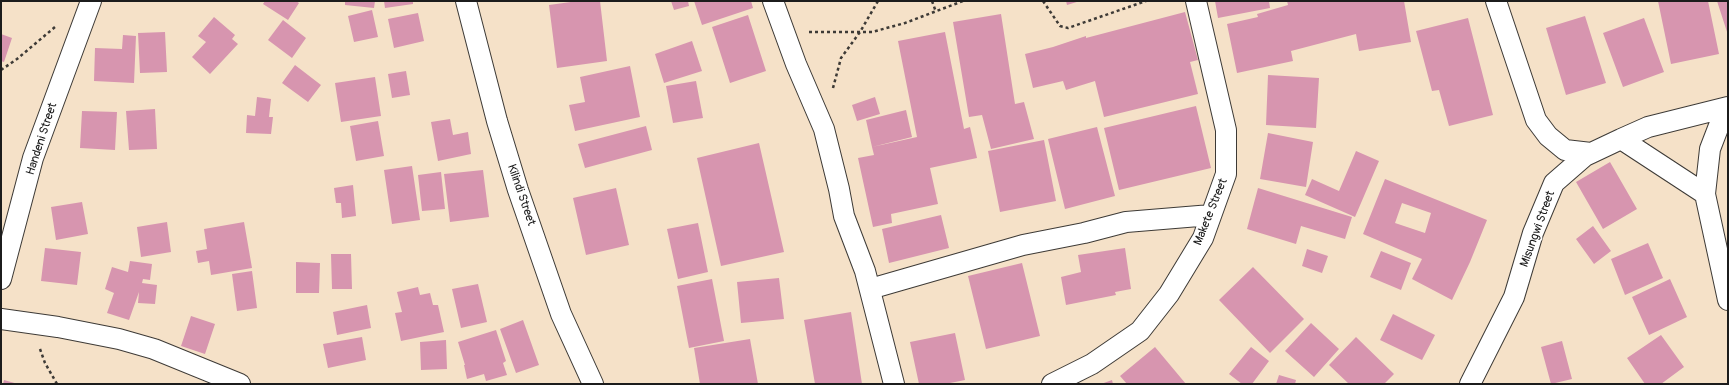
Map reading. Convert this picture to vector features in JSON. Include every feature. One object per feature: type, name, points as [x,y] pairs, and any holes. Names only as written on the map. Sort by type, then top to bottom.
[{"type":"street","name":"Handeni Street","points":[[1,279],[33,158],[91,1]]},
{"type":"street","name":"Kilindi Street","points":[[466,1],[496,121],[518,190],[561,314],[593,384]]},
{"type":"street","points":[[773,1],[786,33],[796,64],[824,129],[844,216],[865,271],[894,384]]},
{"type":"street","name":"Makete Street","points":[[1052,384],[1092,364],[1140,331],[1176,282],[1203,238],[1226,174],[1226,130],[1196,1]]},
{"type":"street","points":[[1496,1],[1536,120],[1548,136],[1565,150],[1590,153]]},
{"type":"street","name":"Misungwi Street","points":[[1470,384],[1514,297],[1533,234],[1554,183],[1590,153],[1648,127],[1728,107]]},
{"type":"street","points":[[1728,113],[1720,123],[1710,149],[1705,194],[1728,300]]},
{"type":"street","points":[[1621,139],[1705,194]]},
{"type":"street","points":[[870,289],[1023,245],[1084,233],[1126,222],[1211,215]]},
{"type":"street","points":[[1,319],[119,339],[154,349],[240,384]]},
{"type":"path","points":[[833,93],[834,80],[841,58],[860,32],[878,1]]},
{"type":"path","points":[[932,1],[936,12]]},
{"type":"path","points":[[786,33],[860,32],[879,30],[905,23],[963,1]]},
{"type":"path","points":[[1043,1],[1060,26],[1068,28],[1146,1]]},
{"type":"path","points":[[1,70],[17,59],[57,25]]},
{"type":"path","points":[[32,324],[45,363],[57,384]]},
{"type":"building","points":[[265,1],[296,1],[299,3],[288,20],[263,4]]},
{"type":"building","points":[[345,1],[375,1],[374,8],[345,5]]},
{"type":"building","points":[[384,1],[413,1],[413,4],[385,8]]},
{"type":"building","points":[[578,1],[600,1],[607,61],[557,68],[549,5]]},
{"type":"building","points":[[671,1],[688,1],[689,6],[674,10]]},
{"type":"building","points":[[694,1],[751,1],[753,8],[702,25]]},
{"type":"building","points":[[1066,1],[1080,1],[1067,5]]},
{"type":"building","points":[[1215,1],[1269,1],[1270,8],[1218,18]]},
{"type":"building","points":[[1287,1],[1404,1],[1411,42],[1359,51],[1356,34],[1291,51],[1293,61],[1237,73],[1227,24],[1258,17],[1257,14],[1288,5]]},
{"type":"building","points":[[1658,1],[1708,1],[1719,54],[1671,64]]},
{"type":"building","points":[[1717,1],[1728,1],[1728,35]]},
{"type":"building","points":[[372,10],[378,37],[354,42],[348,16]]},
{"type":"building","points":[[1185,12],[1198,60],[1190,62],[1198,94],[1104,117],[1095,81],[1066,90],[1063,81],[1033,88],[1025,54],[1053,47],[1086,36],[1086,38]]},
{"type":"building","points":[[418,13],[424,41],[394,48],[388,19]]},
{"type":"building","points":[[1001,14],[1015,104],[1024,102],[1034,139],[991,149],[982,115],[969,117],[953,22]]},
{"type":"building","points":[[748,15],[766,71],[730,83],[712,27]]},
{"type":"building","points":[[1585,16],[1606,83],[1566,95],[1546,28]]},
{"type":"building","points":[[214,17],[235,35],[232,39],[238,44],[210,74],[192,57],[206,42],[198,36]]},
{"type":"building","points":[[1468,18],[1493,115],[1449,126],[1439,90],[1432,91],[1416,31]]},
{"type":"building","points":[[1644,18],[1664,72],[1623,87],[1603,33]]},
{"type":"building","points":[[283,20],[306,38],[292,58],[268,40]]},
{"type":"building","points":[[165,32],[167,72],[140,73],[138,33]]},
{"type":"building","points":[[945,32],[964,129],[970,127],[977,158],[930,168],[938,204],[891,214],[892,223],[873,227],[858,158],[874,155],[872,147],[917,137],[898,41]]},
{"type":"building","points":[[1,34],[12,38],[4,62],[1,61]]},
{"type":"building","points":[[123,35],[136,36],[134,83],[94,81],[95,48],[122,49]]},
{"type":"building","points":[[692,41],[702,71],[664,83],[655,54]]},
{"type":"building","points":[[295,65],[321,85],[308,102],[282,83]]},
{"type":"building","points":[[630,66],[640,117],[575,131],[569,105],[585,102],[580,77]]},
{"type":"building","points":[[406,71],[410,95],[392,98],[388,74]]},
{"type":"building","points":[[1268,75],[1319,78],[1316,128],[1266,125]]},
{"type":"building","points":[[375,77],[381,116],[341,122],[335,83]]},
{"type":"building","points":[[696,81],[703,118],[673,123],[666,86]]},
{"type":"building","points":[[257,97],[271,99],[269,117],[273,117],[271,134],[246,133],[247,115],[255,116]]},
{"type":"building","points":[[875,97],[880,114],[857,121],[852,105]]},
{"type":"building","points":[[1196,106],[1211,168],[1119,190],[1104,128]]},
{"type":"building","points":[[155,109],[157,149],[129,150],[126,111]]},
{"type":"building","points":[[906,110],[912,137],[872,147],[866,120]]},
{"type":"building","points":[[82,111],[117,112],[115,150],[80,148]]},
{"type":"building","points":[[450,119],[453,135],[468,132],[471,154],[438,161],[431,122]]},
{"type":"building","points":[[378,121],[384,156],[356,161],[350,126]]},
{"type":"building","points":[[646,126],[652,150],[585,168],[578,144]]},
{"type":"building","points":[[1097,127],[1115,196],[1065,209],[1048,139]]},
{"type":"building","points":[[1268,133],[1313,142],[1306,187],[1260,179]]},
{"type":"building","points":[[1044,140],[1056,201],[1000,212],[988,151]]},
{"type":"building","points":[[759,143],[784,252],[721,266],[697,158]]},
{"type":"building","points":[[1356,151],[1379,161],[1355,217],[1305,195],[1312,179],[1339,191]]},
{"type":"building","points":[[1610,162],[1637,209],[1603,229],[1576,182]]},
{"type":"building","points":[[412,166],[420,220],[392,224],[384,170]]},
{"type":"building","points":[[483,170],[489,217],[450,222],[444,174]]},
{"type":"building","points":[[441,172],[445,209],[422,211],[418,175]]},
{"type":"building","points":[[1385,179],[1487,220],[1470,262],[1452,300],[1412,279],[1422,259],[1363,234]],"holes":[[[1402,203],[1431,213],[1425,233],[1395,223]]]},
{"type":"building","points":[[353,185],[356,216],[342,218],[341,203],[336,203],[334,188]]},
{"type":"building","points":[[616,188],[629,245],[586,255],[573,198]]},
{"type":"building","points":[[1258,188],[1352,217],[1345,239],[1301,226],[1296,244],[1247,229]]},
{"type":"building","points":[[82,202],[88,234],[56,240],[51,207]]},
{"type":"building","points":[[941,215],[949,248],[889,263],[882,229]]},
{"type":"building","points":[[167,222],[171,252],[141,257],[137,227]]},
{"type":"building","points":[[244,222],[252,268],[211,275],[209,261],[198,263],[196,251],[207,249],[204,229]]},
{"type":"building","points":[[698,223],[708,272],[678,279],[667,229]]},
{"type":"building","points":[[1593,226],[1611,251],[1594,264],[1576,239]]},
{"type":"building","points":[[1648,243],[1663,278],[1625,295],[1611,259]]},
{"type":"building","points":[[45,248],[81,252],[77,285],[41,281]]},
{"type":"building","points":[[1125,248],[1131,289],[1115,292],[1116,295],[1066,305],[1061,277],[1081,272],[1078,255]]},
{"type":"building","points":[[1307,249],[1328,256],[1322,273],[1302,266]]},
{"type":"building","points":[[1381,251],[1411,263],[1401,290],[1370,277]]},
{"type":"building","points":[[331,254],[351,254],[352,289],[332,289]]},
{"type":"building","points":[[130,261],[152,264],[150,280],[143,279],[142,283],[157,285],[155,304],[138,303],[139,292],[129,320],[107,313],[114,293],[105,289],[112,267],[128,272]]},
{"type":"building","points":[[296,262],[320,263],[319,293],[296,293]]},
{"type":"building","points":[[1022,263],[1040,336],[986,349],[968,276]]},
{"type":"building","points":[[1253,267],[1304,319],[1270,353],[1219,300]]},
{"type":"building","points":[[252,271],[257,308],[237,311],[232,274]]},
{"type":"building","points":[[779,278],[784,319],[741,323],[737,282]]},
{"type":"building","points":[[712,279],[724,341],[689,348],[677,286]]},
{"type":"building","points":[[1670,279],[1687,317],[1649,335],[1632,297]]},
{"type":"building","points":[[478,284],[487,322],[461,328],[452,289]]},
{"type":"building","points":[[418,287],[420,295],[430,293],[433,305],[438,305],[444,332],[401,341],[395,313],[402,312],[397,292]]},
{"type":"building","points":[[367,305],[371,328],[337,335],[333,312]]},
{"type":"building","points":[[851,312],[862,384],[815,384],[804,320]]},
{"type":"building","points":[[1393,314],[1435,335],[1422,360],[1380,340]]},
{"type":"building","points":[[191,316],[215,324],[205,354],[181,346]]},
{"type":"building","points":[[523,320],[539,365],[516,373],[500,329]]},
{"type":"building","points":[[1311,323],[1339,349],[1314,377],[1285,351]]},
{"type":"building","points":[[496,330],[506,361],[503,363],[507,375],[486,381],[484,374],[467,379],[465,365],[458,342]]},
{"type":"building","points":[[955,333],[965,380],[945,384],[919,384],[910,342]]},
{"type":"building","points":[[1661,335],[1684,367],[1661,384],[1645,384],[1627,358]]},
{"type":"building","points":[[362,337],[366,360],[328,368],[323,344]]},
{"type":"building","points":[[1356,337],[1394,374],[1384,384],[1349,384],[1329,365]]},
{"type":"building","points":[[750,339],[758,384],[700,384],[694,348]]},
{"type":"building","points":[[446,340],[447,369],[421,370],[420,342]]},
{"type":"building","points":[[1562,341],[1572,379],[1551,384],[1541,347]]},
{"type":"building","points":[[1155,347],[1186,384],[1127,384],[1120,376]]},
{"type":"building","points":[[1251,347],[1269,361],[1252,384],[1242,384],[1229,374]]},
{"type":"building","points":[[1279,375],[1296,380],[1295,384],[1276,384]]},
{"type":"building","points":[[4,380],[18,384],[3,384]]},
{"type":"building","points":[[1112,380],[1113,384],[1101,384]]}]
